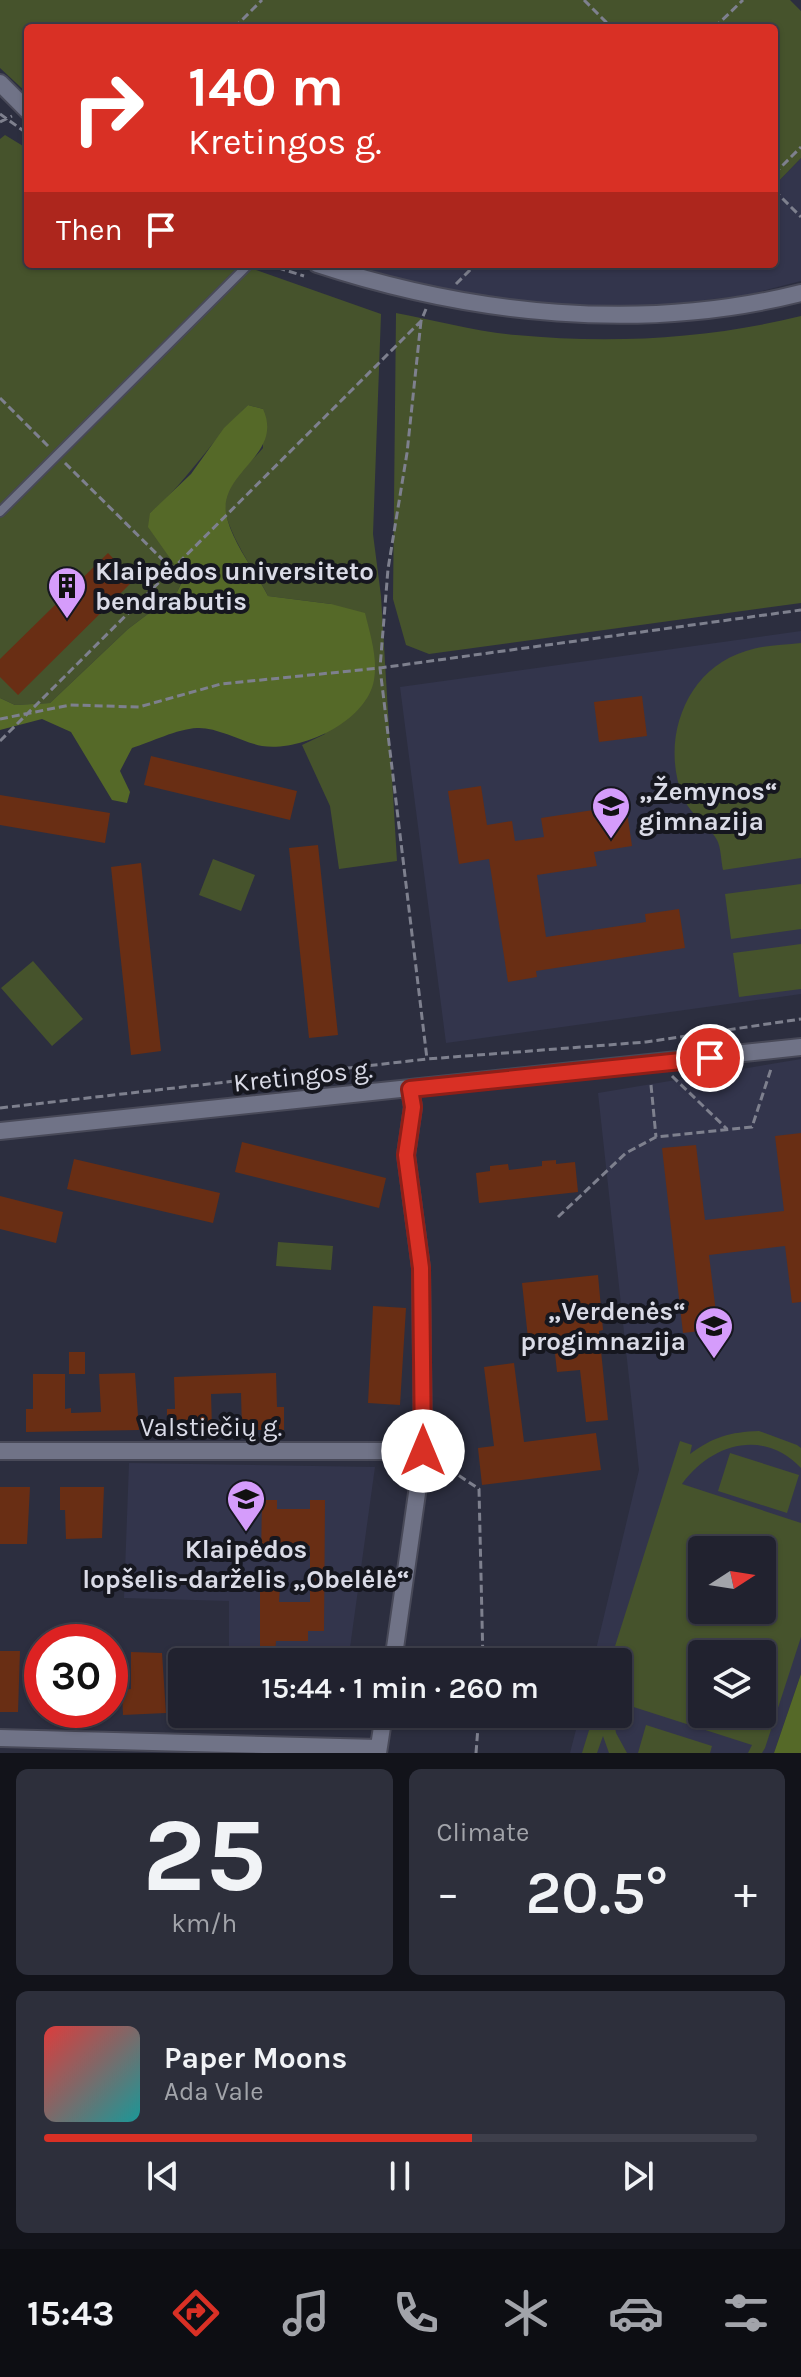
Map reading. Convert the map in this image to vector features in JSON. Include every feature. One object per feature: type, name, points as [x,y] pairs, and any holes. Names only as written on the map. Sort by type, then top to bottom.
[{"type":"street","points":[[0,83],[24,107]]},
{"type":"street","points":[[332,268],[447,298],[573,314],[623,315],[726,307],[801,293]]},
{"type":"street","name":"Kretingos g.","points":[[0,1131],[801,1047]]},
{"type":"street","points":[[395,1648],[423,1451],[421,1268],[406,1155],[413,1107],[410,1089]]},
{"type":"street","name":"Valstiečių g.","points":[[0,1451],[423,1451]]},
{"type":"street","points":[[0,1738],[378,1750],[382,1728]]},
{"type":"lane","points":[[0,512],[245,268]]},
{"type":"path","points":[[238,24],[262,0]]},
{"type":"path","points":[[584,0],[608,24]]},
{"type":"path","points":[[718,24],[743,0]]},
{"type":"path","points":[[0,114],[24,131]]},
{"type":"path","points":[[778,170],[801,147]]},
{"type":"path","points":[[778,194],[801,217]]},
{"type":"path","points":[[426,309],[421,321],[407,453],[388,569],[380,668],[427,1059]]},
{"type":"path","points":[[0,741],[421,321]]},
{"type":"path","points":[[0,398],[173,570]]},
{"type":"path","points":[[0,719],[70,705],[139,707],[221,684],[380,668],[801,610]]},
{"type":"path","points":[[0,1108],[427,1059],[646,1042],[801,1019]]},
{"type":"path","points":[[646,1042],[662,1063],[727,1129]]},
{"type":"path","points":[[558,1217],[626,1153],[656,1137],[752,1127],[771,1069]]},
{"type":"path","points":[[651,1085],[656,1137]]},
{"type":"path","points":[[423,1451],[479,1489],[483,1648]]},
{"type":"path","points":[[476,1753],[478,1728]]},
{"type":"shaded area","points":[[801,158],[801,281],[747,295],[662,305],[585,307],[523,303],[414,282],[363,268],[778,268],[778,182]]},
{"type":"shaded area","name":"„Žemynos“ gimnazija","points":[[801,631],[801,994],[446,1043],[400,687]]},
{"type":"shaded area","name":"„Verdenės“ progimnazija","points":[[801,1059],[801,1674],[774,1753],[570,1753],[576,1728],[632,1728],[632,1648],[596,1648],[639,1470],[598,1093]]},
{"type":"shaded area","name":"Klaipėdos lopšelis-darželis „Obelėlė“","points":[[129,1463],[375,1467],[350,1648],[229,1648],[229,1601],[124,1598]]},
{"type":"shaded area","points":[[228,1728],[339,1728],[339,1730]]},
{"type":"green space","points":[[0,0],[790,0],[801,11],[801,158],[778,182],[778,24],[24,24],[24,90],[0,68]]},
{"type":"green space","points":[[5,135],[24,147],[24,268],[250,268],[381,314],[373,534],[381,596],[397,861],[339,869],[330,806],[302,745],[325,734],[331,604],[268,596],[237,542],[225,511],[229,486],[263,448],[263,409],[248,405],[150,513],[184,578],[177,592],[128,629],[50,703],[15,705],[0,698],[0,139]]},
{"type":"green space","points":[[396,313],[471,329],[588,339],[660,338],[731,330],[801,316],[801,603],[429,654],[406,645],[393,599]]},
{"type":"green space","points":[[248,405],[263,409],[267,425],[259,451],[232,486],[227,498],[226,513],[232,533],[268,596],[331,604],[365,613],[375,672],[369,695],[346,720],[330,731],[295,744],[262,746],[197,728],[132,748],[120,771],[130,792],[127,803],[112,800],[71,732],[42,719],[0,730],[0,698],[15,705],[50,703],[128,629],[177,592],[184,578],[148,527],[150,513],[191,474],[224,428]]},
{"type":"green space","points":[[801,643],[801,858],[723,870],[717,840],[686,804],[677,775],[677,731],[683,710],[693,690],[725,660],[759,648]]},
{"type":"green space","points":[[213,859],[255,875],[241,911],[199,895]]},
{"type":"green space","points":[[801,884],[801,929],[731,939],[725,894]]},
{"type":"green space","points":[[801,944],[801,989],[739,997],[733,953]]},
{"type":"green space","points":[[33,961],[83,1019],[52,1046],[1,988]]},
{"type":"green space","points":[[278,1242],[333,1246],[331,1270],[276,1266]]},
{"type":"green space","points":[[759,1431],[801,1448],[801,1468],[770,1448],[738,1446],[707,1459],[682,1484],[801,1523],[801,1637],[776,1714],[776,1640],[688,1640],[688,1724],[632,1706],[632,1648],[614,1648],[680,1441],[692,1445],[690,1454],[706,1443],[730,1434]]},
{"type":"green space","points":[[730,1453],[799,1475],[787,1513],[718,1491]]},
{"type":"green space","points":[[801,1674],[801,1753],[774,1753]]},
{"type":"green space","points":[[646,1725],[712,1746],[710,1753],[638,1753]]},
{"type":"green space","points":[[590,1728],[615,1728],[627,1753],[609,1753],[603,1736],[597,1753],[582,1753]]},
{"type":"green space","points":[[699,1728],[771,1728],[762,1753],[748,1753],[752,1745]]},
{"type":"building","name":"Klaipėdos universiteto bendrabutis","points":[[108,553],[134,580],[18,695],[0,677],[0,659]]},
{"type":"building","points":[[642,696],[647,736],[599,742],[594,702]]},
{"type":"building","points":[[151,756],[297,791],[290,820],[144,785]]},
{"type":"building","points":[[481,786],[487,825],[512,821],[515,841],[544,837],[541,818],[626,805],[632,846],[594,852],[597,866],[537,875],[546,937],[646,922],[645,914],[679,909],[685,948],[536,971],[537,977],[508,982],[489,859],[459,864],[448,791]]},
{"type":"building","points":[[0,795],[110,813],[105,843],[0,825]]},
{"type":"building","points":[[318,845],[338,1035],[309,1038],[289,848]]},
{"type":"building","points":[[141,863],[161,1051],[131,1055],[111,867]]},
{"type":"building","points":[[801,1133],[801,1302],[792,1303],[785,1246],[709,1255],[718,1329],[683,1333],[662,1148],[696,1145],[705,1220],[784,1211],[775,1136]]},
{"type":"building","points":[[242,1142],[386,1178],[379,1208],[235,1172]]},
{"type":"building","points":[[74,1159],[220,1193],[213,1223],[67,1189]]},
{"type":"building","points":[[556,1160],[556,1164],[575,1162],[578,1192],[479,1203],[476,1173],[490,1171],[490,1166],[508,1164],[509,1170],[542,1166],[542,1161]]},
{"type":"building","points":[[0,1196],[63,1212],[56,1243],[0,1229]]},
{"type":"building","points":[[598,1275],[603,1330],[599,1331],[608,1420],[586,1422],[580,1370],[557,1372],[553,1335],[528,1338],[522,1283]]},
{"type":"building","points":[[373,1306],[406,1308],[400,1405],[368,1403]]},
{"type":"building","points":[[69,1352],[85,1352],[85,1374],[69,1374]]},
{"type":"building","points":[[514,1363],[524,1442],[596,1433],[601,1470],[482,1485],[478,1448],[494,1446],[484,1367]]},
{"type":"building","points":[[135,1373],[139,1430],[26,1432],[26,1409],[33,1409],[33,1374],[65,1374],[65,1409],[71,1408],[71,1413],[101,1412],[99,1374]]},
{"type":"building","points":[[276,1373],[277,1407],[284,1407],[284,1430],[242,1430],[241,1393],[211,1394],[212,1428],[167,1428],[167,1409],[175,1409],[174,1377]]},
{"type":"building","points":[[0,1487],[30,1487],[27,1544],[0,1544]]},
{"type":"building","points":[[60,1487],[104,1487],[102,1538],[66,1539],[65,1510],[60,1510]]},
{"type":"building","points":[[262,1500],[277,1500],[277,1509],[310,1509],[310,1500],[325,1500],[324,1631],[308,1631],[308,1641],[276,1641],[276,1648],[260,1648],[260,1587],[280,1587],[279,1602],[310,1602],[310,1546],[279,1546],[279,1558],[261,1558]]},
{"type":"building","points":[[0,1651],[20,1651],[18,1712],[0,1712]]},
{"type":"building","points":[[131,1652],[162,1653],[166,1713],[128,1715],[128,1689],[131,1689]]},
{"type":"place","name":"Klaipėdos universiteto bendrabutis","points":[[67,620]]},
{"type":"place","name":"„Žemynos“ gimnazija","points":[[611,840]]},
{"type":"place","name":"„Verdenės“ progimnazija","points":[[714,1360]]},
{"type":"place","name":"Klaipėdos lopšelis-darželis „Obelėlė“","points":[[246,1533]]},
{"type":"route","points":[[423,1451],[421,1268],[406,1155],[413,1107],[410,1089],[710,1058]]}]
